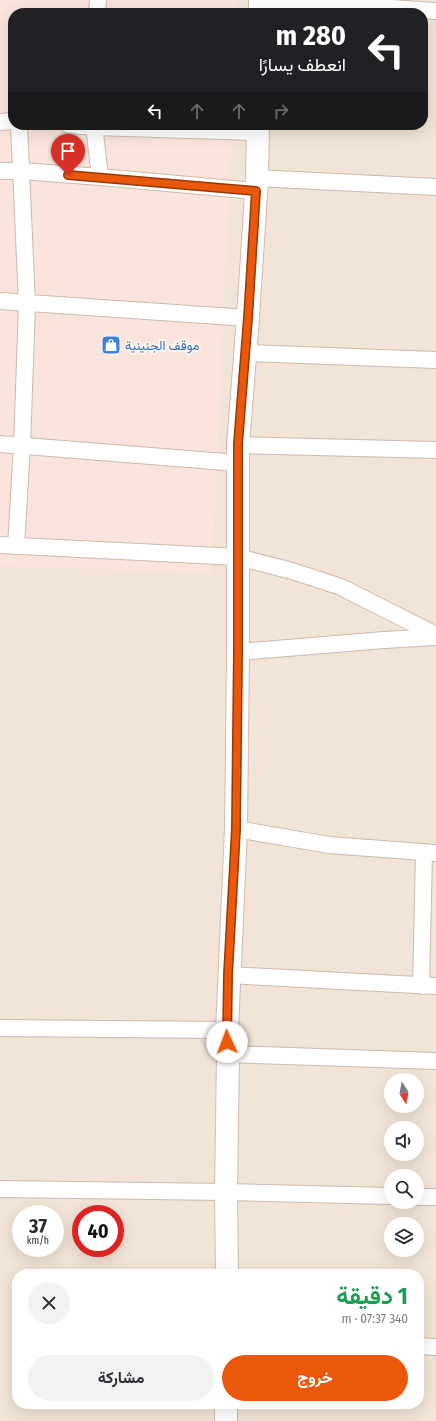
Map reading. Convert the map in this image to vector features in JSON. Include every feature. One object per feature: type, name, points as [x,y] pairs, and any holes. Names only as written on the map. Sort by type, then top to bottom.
[{"type":"street","points":[[271,0],[391,8]]},
{"type":"street","points":[[18,130],[22,171],[27,304],[22,446],[8,545],[238,557],[292,571],[341,588],[436,636]]},
{"type":"street","points":[[94,130],[100,177]]},
{"type":"street","points":[[227,1269],[227,1030],[228,975],[236,829],[238,454],[246,353],[256,185],[257,130]]},
{"type":"street","points":[[0,171],[22,171],[100,177],[256,185],[436,187]]},
{"type":"street","points":[[0,301],[248,318]]},
{"type":"street","points":[[246,353],[436,360]]},
{"type":"street","points":[[0,444],[238,454],[436,450]]},
{"type":"street","points":[[238,652],[436,636]]},
{"type":"street","points":[[228,975],[429,986],[430,853],[329,845],[236,829]]},
{"type":"street","points":[[0,1028],[227,1030]]},
{"type":"street","points":[[228,1054],[436,1061]]},
{"type":"street","points":[[0,1189],[384,1196]]},
{"type":"street","points":[[424,1197],[436,1197]]},
{"type":"street","points":[[424,1346],[436,1347]]},
{"type":"street","points":[[226,1409],[226,1421]]},
{"type":"shaded area","points":[[0,0],[436,0],[436,1421],[0,1421]]},
{"type":"shaded area","name":"موقف الجنينية","points":[[0,0],[238,0],[237,8],[8,8],[8,130],[232,130],[212,573],[0,566]]},
{"type":"place","name":"موقف الجنينية","points":[[111,345]]},
{"type":"route","points":[[68,175],[256,191],[238,444],[236,829],[228,975],[227,1042]]}]
